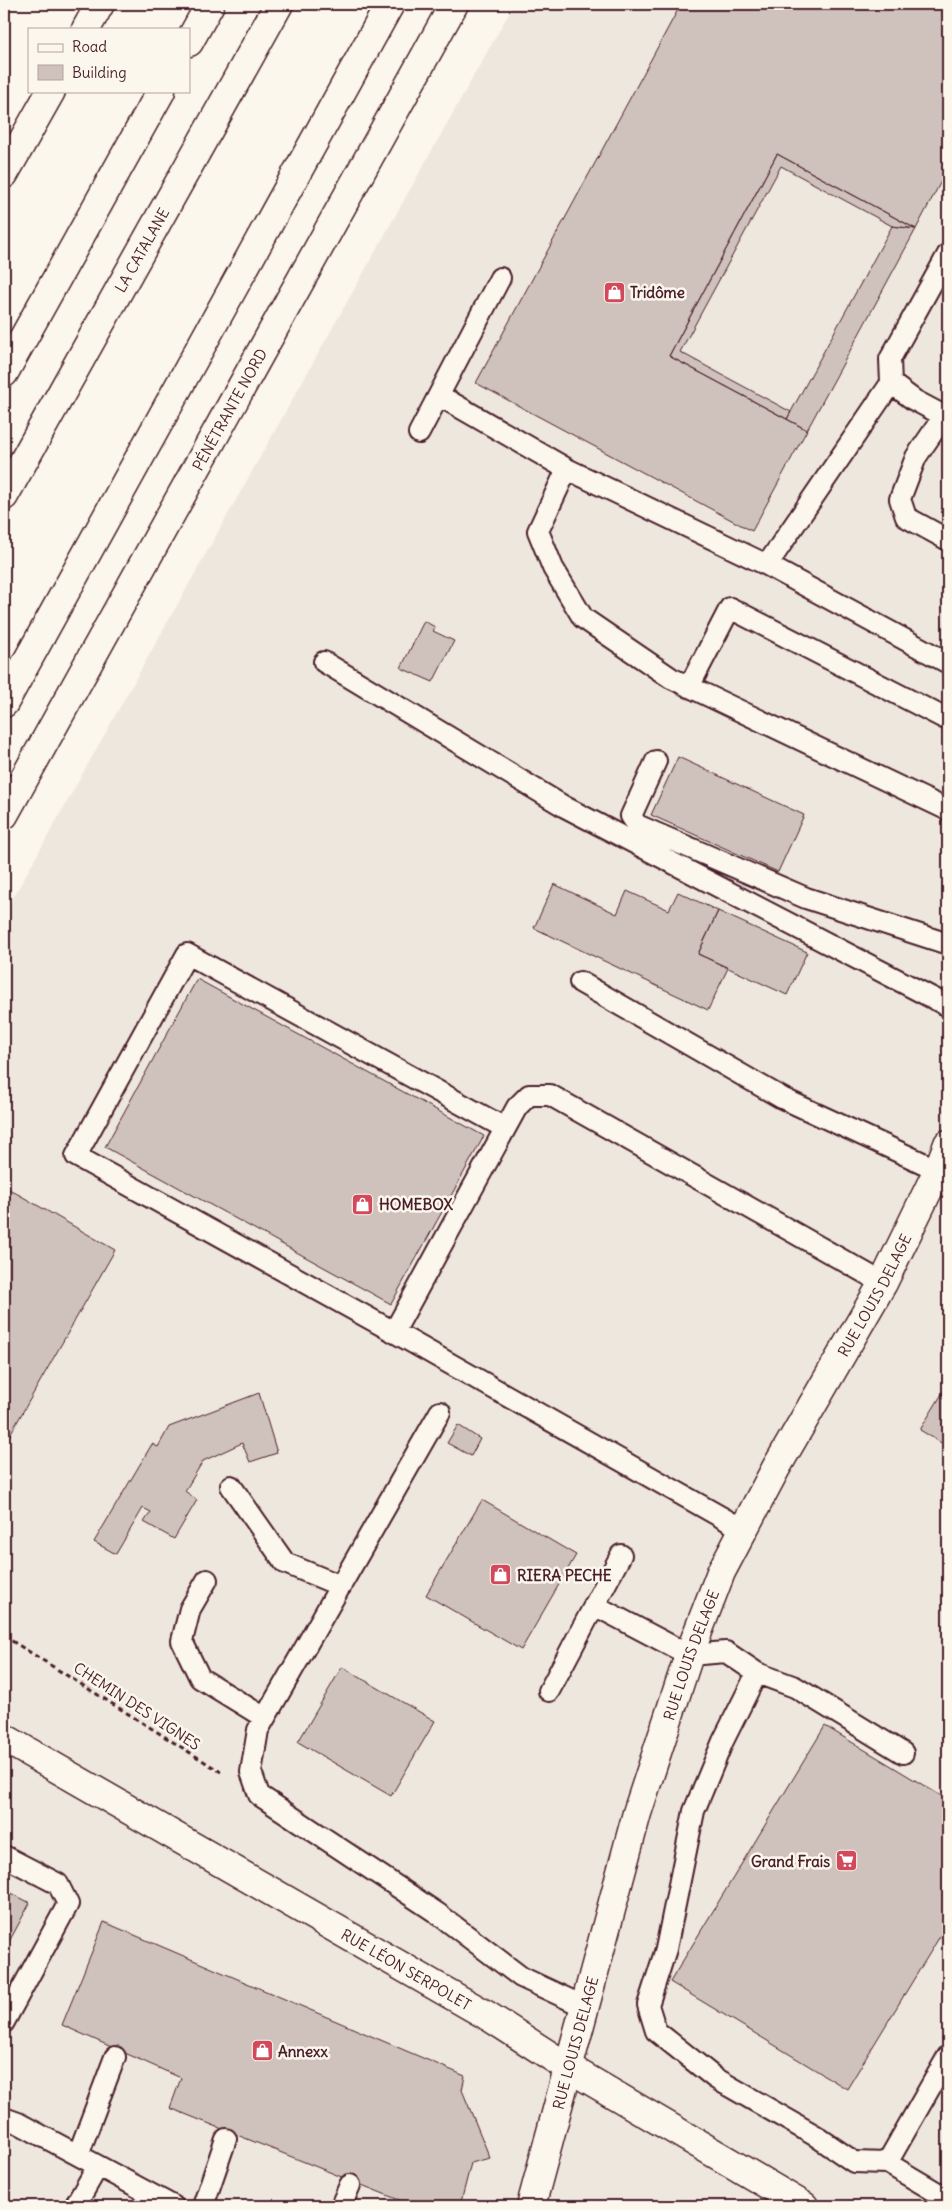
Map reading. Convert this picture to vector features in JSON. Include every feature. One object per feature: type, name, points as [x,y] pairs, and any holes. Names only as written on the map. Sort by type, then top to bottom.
[{"type":"main road","points":[[87,28],[100,4]]},
{"type":"main road","points":[[190,40],[210,4]]},
{"type":"main road","name":"LA CATALANE","points":[[4,496],[279,4]]},
{"type":"main road","points":[[4,703],[390,4]]},
{"type":"main road","name":"PÉNÉTRANTE NORD","points":[[4,814],[454,4]]},
{"type":"main road","points":[[4,174],[49,92]]},
{"type":"main road","points":[[4,373],[160,92]]},
{"type":"main road","name":"RUE LOUIS DELAGE","points":[[531,2206],[637,1814],[689,1655],[721,1572],[776,1468],[882,1283],[938,1170],[948,1144]]},
{"type":"main road","name":"RUE LÉON SERPOLET","points":[[4,1738],[488,2016],[569,2068],[804,2206]]},
{"type":"lane","points":[[767,565],[891,382],[890,359],[948,254]]},
{"type":"lane","points":[[419,433],[500,278]]},
{"type":"lane","points":[[891,382],[914,400],[946,417],[916,457],[900,499],[906,517],[948,540]]},
{"type":"lane","points":[[440,396],[566,468],[767,565],[948,663]]},
{"type":"lane","points":[[566,468],[538,531],[553,568],[583,618],[671,678],[948,810]]},
{"type":"lane","points":[[689,686],[730,608],[948,720]]},
{"type":"lane","points":[[324,662],[565,807],[948,1006]]},
{"type":"lane","points":[[656,761],[631,816],[637,825],[806,898],[948,944]]},
{"type":"lane","points":[[505,1128],[187,954],[76,1156],[394,1332],[744,1530]]},
{"type":"lane","points":[[580,982],[782,1098],[938,1170]]},
{"type":"lane","points":[[394,1332],[516,1107],[529,1095],[550,1095],[882,1283]]},
{"type":"lane","points":[[440,1412],[258,1730],[251,1772],[259,1795],[437,1913],[522,1977],[585,2007]]},
{"type":"lane","points":[[231,1486],[285,1563],[341,1586]]},
{"type":"lane","points":[[549,1691],[621,1555]]},
{"type":"lane","points":[[207,1580],[190,1609],[182,1642],[200,1678],[265,1718]]},
{"type":"lane","points":[[594,1605],[689,1655],[726,1652],[757,1673],[795,1687],[903,1753]]},
{"type":"lane","points":[[757,1673],[723,1741],[694,1811],[666,1949],[648,2005],[656,2032],[715,2078],[816,2136],[854,2162],[888,2164],[948,2199]]},
{"type":"lane","points":[[4,1856],[58,1884],[68,1904],[4,2022]]},
{"type":"lane","points":[[888,2164],[948,2056]]},
{"type":"lane","points":[[78,2155],[115,2057]]},
{"type":"lane","points":[[4,2118],[18,2123],[173,2206]]},
{"type":"lane","points":[[203,2206],[226,2139]]},
{"type":"lane","points":[[75,2206],[98,2166]]},
{"type":"lane","points":[[341,2206],[350,2185]]},
{"type":"path","name":"CHEMIN DES VIGNES","points":[[4,1636],[259,1795]]},
{"type":"shaded area","points":[[514,4],[948,4],[948,2206],[4,2206],[4,914]]},
{"type":"building","name":"Tridôme","points":[[681,4],[948,4],[948,168],[916,229],[777,154],[669,356],[807,430],[752,531],[476,383]]},
{"type":"building","points":[[777,154],[916,229],[892,226],[781,166],[680,352],[791,412],[787,419],[669,356]]},
{"type":"building","points":[[892,226],[916,229],[807,430],[787,419]]},
{"type":"building","points":[[424,621],[435,627],[433,631],[454,641],[433,682],[401,668]]},
{"type":"building","points":[[678,757],[804,815],[778,872],[651,815]]},
{"type":"building","points":[[554,884],[617,914],[627,891],[669,910],[678,892],[718,911],[698,954],[728,968],[708,1010],[534,928]]},
{"type":"building","points":[[718,911],[807,952],[787,995],[698,954]]},
{"type":"building","points":[[197,979],[484,1136],[391,1304],[105,1147]]},
{"type":"building","points":[[9,1189],[115,1250],[4,1445],[4,1197]]},
{"type":"building","points":[[948,1384],[948,1447],[920,1430]]},
{"type":"building","points":[[259,1393],[277,1453],[250,1462],[242,1443],[203,1461],[185,1491],[197,1500],[174,1539],[144,1522],[151,1512],[143,1508],[116,1554],[94,1542],[152,1444],[158,1447],[169,1427]]},
{"type":"building","points":[[458,1425],[480,1439],[471,1456],[447,1443]]},
{"type":"building","name":"RIERA PECHE","points":[[482,1500],[576,1555],[521,1650],[426,1595]]},
{"type":"building","points":[[342,1667],[435,1721],[391,1796],[298,1742]]},
{"type":"building","name":"Grand Frais","points":[[825,1726],[948,1800],[948,1923],[847,2089],[670,1982]]},
{"type":"building","points":[[4,1889],[30,1903],[4,1951]]},
{"type":"building","name":"Annexx","points":[[104,1922],[465,2076],[462,2090],[490,2158],[471,2163],[460,2206],[408,2206],[409,2204],[170,2108],[181,2078],[62,2025]]},
{"type":"place","name":"Tridôme","points":[[614,292]]},
{"type":"place","name":"HOMEBOX","points":[[363,1204]]},
{"type":"place","name":"RIERA PECHE","points":[[501,1575]]},
{"type":"place","name":"Grand Frais","points":[[846,1861]]},
{"type":"place","name":"Annexx","points":[[262,2051]]}]
